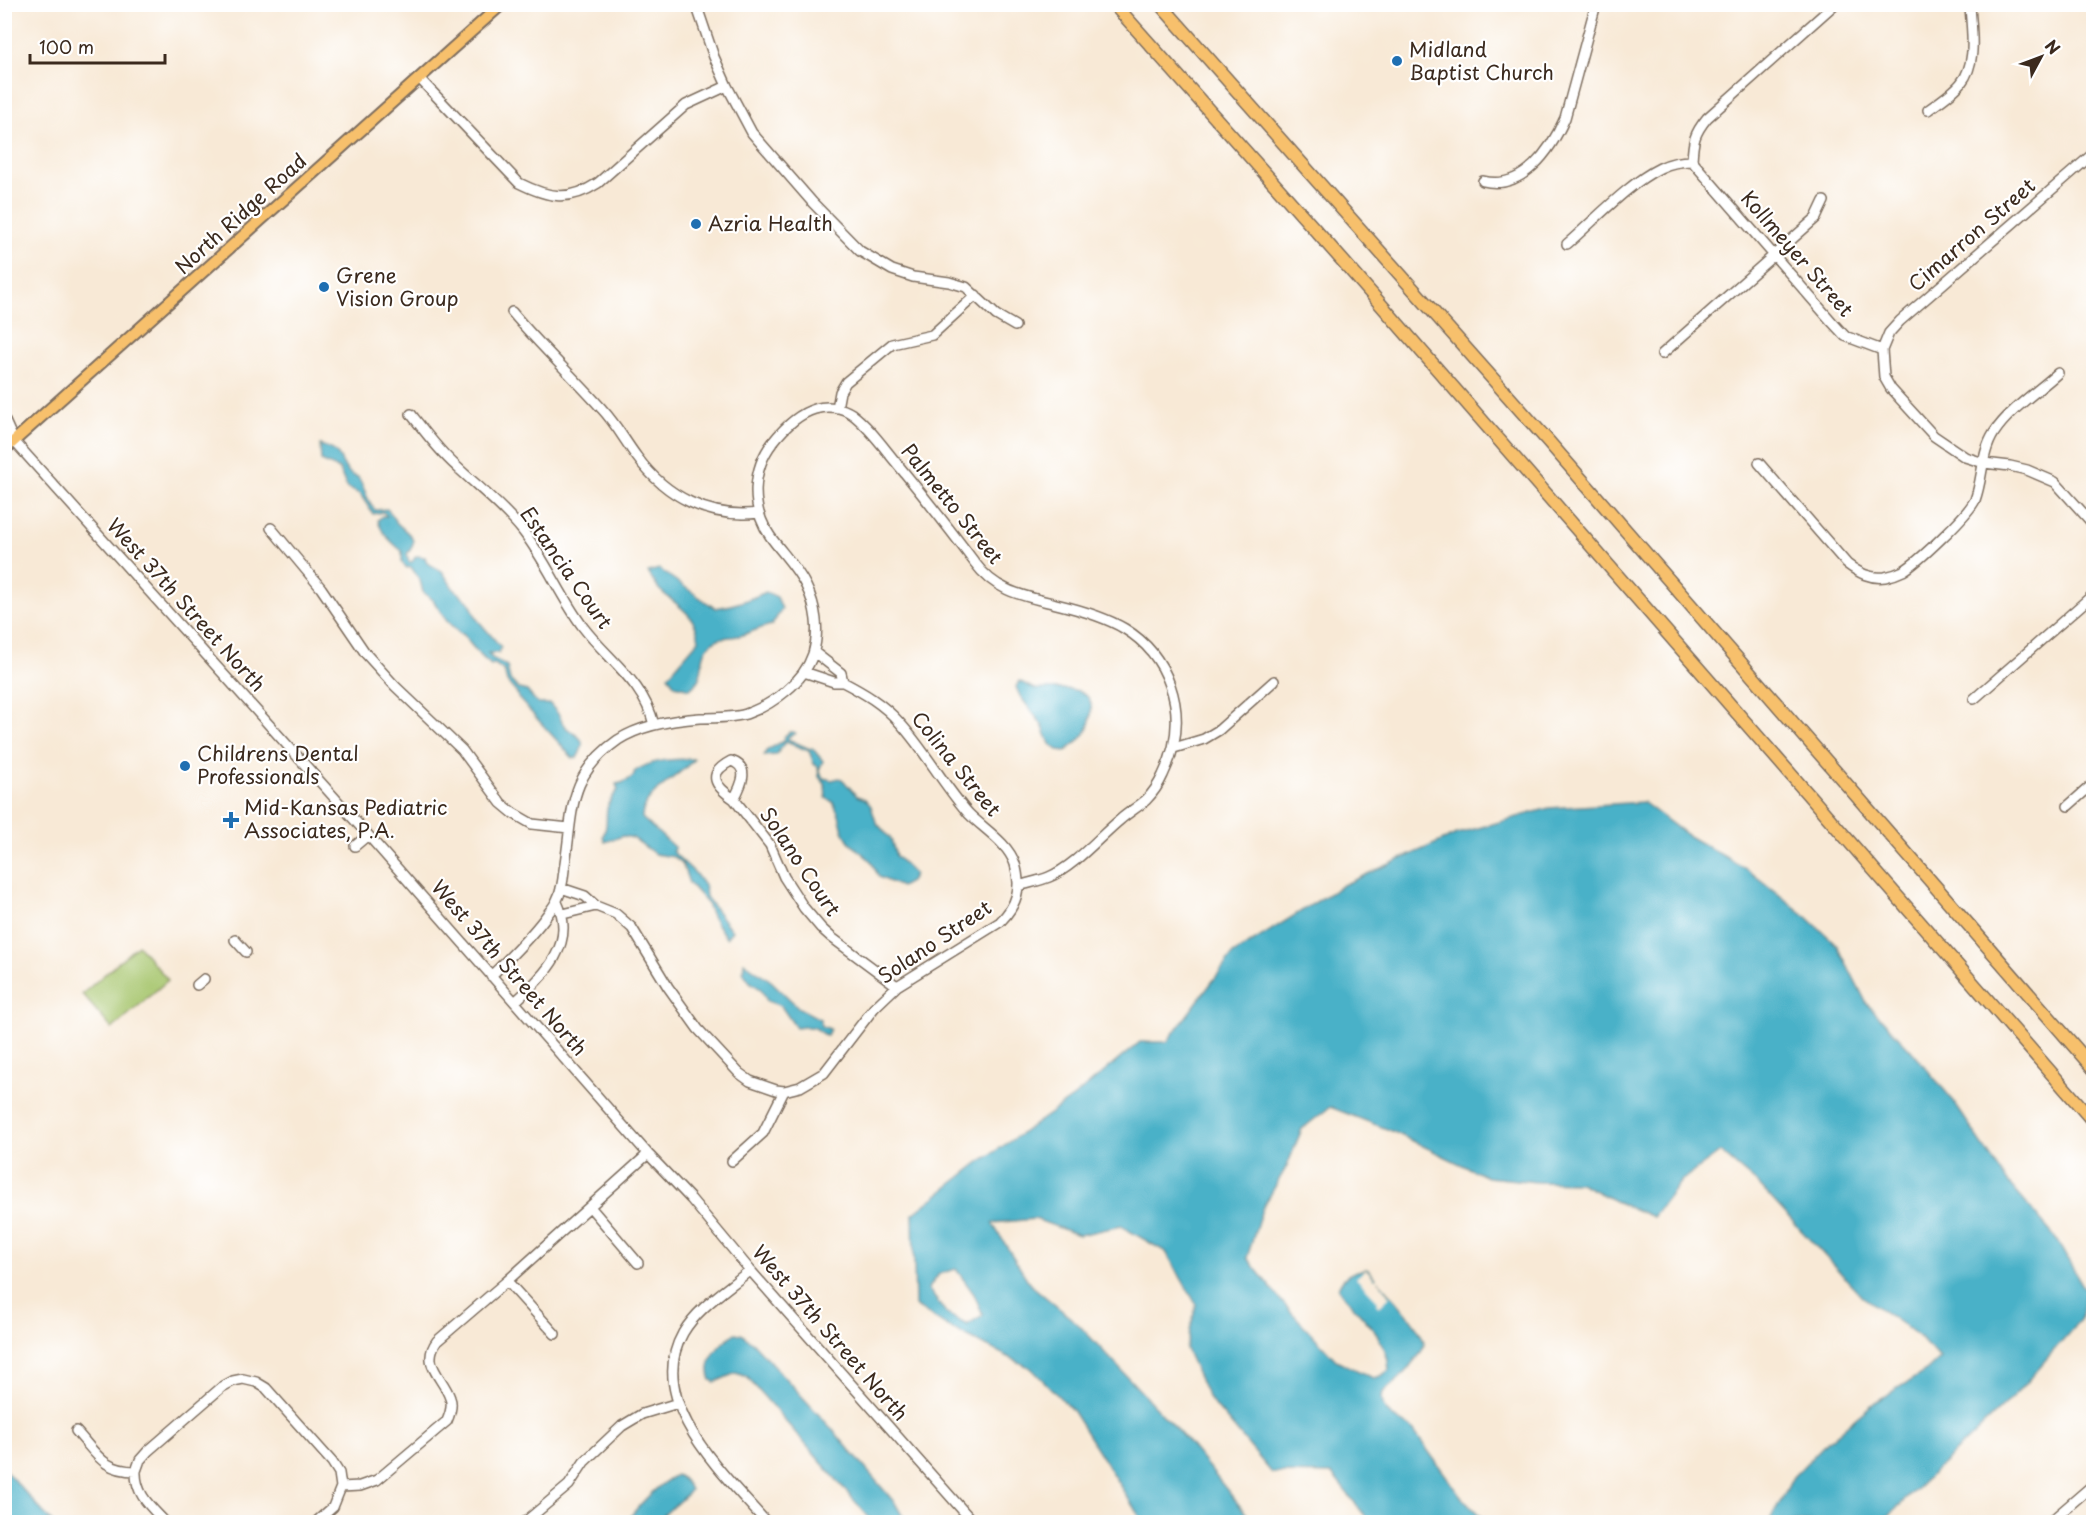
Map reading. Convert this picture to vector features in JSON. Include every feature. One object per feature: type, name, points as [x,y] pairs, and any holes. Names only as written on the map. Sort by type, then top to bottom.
[{"type":"highway","points":[[1103,4],[1187,86]]},
{"type":"highway","points":[[1114,4],[1730,704],[2094,1122]]},
{"type":"highway","points":[[1160,4],[1548,441],[2094,1069]]},
{"type":"highway","points":[[1167,4],[1240,94]]},
{"type":"main road","name":"North Ridge Road","points":[[4,450],[501,4]]},
{"type":"street","points":[[696,4],[727,87],[752,133],[813,203],[860,251],[892,270],[914,277],[966,287],[996,315],[1016,326]]},
{"type":"street","points":[[1483,181],[1501,183],[1520,176],[1536,163],[1554,140],[1564,118],[1596,4]]},
{"type":"street","points":[[1567,244],[1642,179],[1661,167],[1692,161],[1693,140],[1707,118],[1835,4]]},
{"type":"street","points":[[1928,110],[1961,84],[1970,69],[1972,56],[1970,4]]},
{"type":"street","points":[[419,78],[519,183],[535,191],[563,197],[582,193],[598,183],[686,105],[727,87]]},
{"type":"street","name":"Cimarron Street","points":[[1882,350],[1889,333],[1900,321],[2094,153]]},
{"type":"street","name":"Kollmeyer Street","points":[[1692,161],[1845,336],[1882,350]]},
{"type":"street","points":[[1662,354],[1816,218],[1824,201]]},
{"type":"street","points":[[491,976],[524,945],[557,902],[574,795],[579,783],[596,759],[623,737],[654,725],[749,713],[778,698],[804,672],[814,652],[815,607],[805,582],[767,532],[755,496],[761,461],[772,443],[797,417],[813,409],[826,406],[837,408],[840,392],[846,382],[892,344],[932,335],[976,295]]},
{"type":"street","points":[[512,312],[534,339],[609,416],[652,477],[678,496],[709,511],[726,514],[759,513]]},
{"type":"street","points":[[1882,350],[1884,377],[1898,397],[1934,436],[1965,457],[1983,463],[2027,470],[2055,482],[2094,525]]},
{"type":"street","points":[[1759,463],[1847,564],[1860,574],[1885,577],[1905,570],[1959,521],[1974,500],[1989,441],[2004,420],[2058,374]]},
{"type":"street","name":"Palmetto Street","points":[[837,408],[853,415],[874,436],[942,518],[979,569],[992,582],[1017,594],[1109,619],[1144,645],[1161,665],[1173,695],[1177,727],[1174,748]]},
{"type":"street","name":"Estancia Court","points":[[411,414],[447,457],[500,506],[521,529],[539,553],[581,625],[641,692],[651,712],[654,725]]},
{"type":"street","name":"West 37th Street North","points":[[4,419],[14,441]]},
{"type":"street","name":"West 37th Street North","points":[[4,434],[14,441],[368,835],[648,1154],[691,1199],[750,1270],[973,1522]]},
{"type":"street","points":[[271,528],[321,588],[366,654],[395,686],[462,750],[501,803],[532,824],[569,828]]},
{"type":"street","points":[[1974,699],[2094,594]]},
{"type":"street","name":"Colina Street","points":[[814,652],[842,673],[843,682]]},
{"type":"street","name":"Colina Street","points":[[804,672],[834,682],[843,682],[872,698],[899,722],[951,793],[969,814],[1008,850],[1016,866],[1019,886]]},
{"type":"street","points":[[1019,886],[1048,877],[1064,868],[1148,798],[1160,781],[1174,748],[1204,739],[1219,730],[1274,681]]},
{"type":"street","points":[[2068,806],[2094,783]]},
{"type":"street","name":"Solano Court","points":[[734,799],[770,845],[784,877],[804,908],[821,928],[897,986]]},
{"type":"street","points":[[355,846],[368,835]]},
{"type":"street","name":"Solano Street","points":[[784,1091],[806,1084],[824,1073],[874,1008],[897,986],[1000,922],[1015,904],[1019,886]]},
{"type":"street","points":[[561,888],[585,896],[596,906],[616,914],[632,928],[682,1008],[698,1029],[739,1073],[750,1081],[767,1088],[784,1091],[763,1132],[732,1161]]},
{"type":"street","points":[[515,1002],[542,977],[557,954],[563,932],[563,914],[557,902]]},
{"type":"street","points":[[563,914],[596,906]]},
{"type":"street","points":[[235,940],[246,952]]},
{"type":"street","points":[[341,1487],[360,1486],[377,1480],[447,1421],[451,1411],[451,1399],[437,1378],[431,1362],[433,1347],[591,1208],[648,1154]]},
{"type":"street","points":[[591,1208],[638,1263]]},
{"type":"street","points":[[750,1270],[697,1315],[684,1332],[674,1361],[674,1380],[678,1403],[687,1425],[701,1446],[766,1522]]},
{"type":"street","points":[[507,1281],[555,1334]]},
{"type":"street","points":[[165,1522],[140,1492],[136,1481],[136,1471],[140,1460],[148,1450],[227,1383],[243,1379],[262,1384],[336,1467],[341,1478],[341,1487],[333,1507],[316,1522]]},
{"type":"street","points":[[525,1522],[569,1485],[584,1462],[622,1426],[642,1414],[678,1403]]},
{"type":"street","points":[[76,1431],[109,1466],[117,1470],[136,1471]]},
{"type":"street","points":[[2050,1522],[2094,1484]]},
{"type":"green space","points":[[138,945],[168,980],[112,1029],[82,994]]},
{"type":"water","points":[[320,445],[334,451],[348,472],[358,477],[375,510],[387,509],[410,536],[413,544],[407,554],[409,562],[412,562],[416,556],[425,557],[427,563],[442,571],[453,588],[470,603],[477,619],[501,647],[498,653],[488,653],[492,658],[507,666],[510,680],[519,689],[527,691],[538,704],[550,704],[563,724],[582,740],[577,758],[573,758],[518,698],[507,682],[504,671],[483,658],[463,634],[460,634],[446,620],[433,600],[423,592],[420,580],[411,567],[407,568],[402,563],[402,551],[381,529],[378,520],[382,516],[387,516],[383,512],[373,514],[360,494],[347,488],[339,469],[321,461]]},
{"type":"water","points":[[659,569],[715,608],[729,606],[766,592],[777,597],[782,609],[772,625],[740,636],[714,641],[706,650],[700,675],[695,684],[690,689],[675,685],[668,676],[699,640],[690,617],[660,590],[648,572]]},
{"type":"water","points":[[1019,681],[1036,689],[1072,690],[1087,696],[1091,703],[1090,721],[1080,739],[1066,751],[1058,750],[1050,744],[1042,725],[1020,696],[1016,687]]},
{"type":"water","points":[[789,732],[795,734],[789,736],[788,739],[812,748],[823,761],[819,770],[823,778],[832,780],[839,778],[871,806],[876,822],[891,839],[896,856],[914,874],[910,882],[901,887],[879,877],[870,860],[850,843],[843,831],[833,802],[826,798],[825,784],[819,777],[818,767],[814,764],[809,751],[786,742],[776,755],[764,756],[766,751],[783,741]]},
{"type":"water","points":[[694,759],[655,793],[643,809],[642,818],[675,848],[672,851],[695,873],[705,887],[706,897],[732,931],[726,938],[706,902],[689,883],[682,863],[674,857],[655,854],[633,838],[623,836],[605,842],[603,836],[608,804],[618,790],[616,784],[628,780],[634,772],[648,764]]},
{"type":"water","points":[[1643,802],[1687,835],[1748,870],[1807,917],[1837,945],[1867,1004],[1910,1049],[1951,1098],[2006,1180],[2054,1236],[2086,1291],[2080,1320],[2017,1393],[1882,1522],[1770,1522],[1793,1477],[1826,1443],[1875,1402],[1926,1371],[1940,1358],[1912,1331],[1863,1297],[1758,1184],[1720,1152],[1681,1181],[1653,1217],[1580,1183],[1487,1177],[1392,1131],[1330,1107],[1302,1129],[1287,1166],[1262,1209],[1247,1258],[1283,1303],[1336,1360],[1373,1378],[1389,1370],[1383,1347],[1371,1326],[1338,1289],[1342,1280],[1349,1274],[1367,1269],[1381,1283],[1417,1327],[1424,1343],[1423,1349],[1414,1362],[1383,1392],[1383,1406],[1390,1415],[1413,1430],[1460,1495],[1486,1522],[1370,1522],[1332,1474],[1272,1473],[1208,1397],[1186,1349],[1196,1304],[1166,1252],[1121,1226],[1079,1235],[1035,1219],[992,1223],[1030,1284],[1079,1325],[1188,1442],[1253,1522],[1143,1522],[1072,1410],[1031,1368],[948,1327],[915,1306],[913,1214],[977,1164],[1074,1097],[1140,1042],[1167,1042],[1233,954],[1343,885],[1457,834],[1549,808]],"holes":[[[956,1269],[974,1294],[983,1315],[967,1325],[947,1314],[928,1289],[939,1274]]]},
{"type":"water","points":[[744,962],[771,981],[799,1008],[820,1019],[821,1026],[830,1029],[827,1035],[813,1027],[796,1028],[781,1006],[767,1001],[761,989],[750,982],[743,972]]},
{"type":"water","points":[[735,1333],[741,1334],[753,1343],[831,1428],[895,1503],[906,1522],[873,1522],[747,1377],[736,1373],[715,1382],[711,1380],[709,1366],[714,1353]]},
{"type":"water","points":[[5,1470],[52,1522],[5,1522]]},
{"type":"water","points":[[676,1475],[688,1485],[690,1490],[688,1493],[656,1522],[626,1522],[649,1496]]},
{"type":"pier","points":[[1366,1269],[1375,1279],[1380,1278],[1378,1280],[1390,1297],[1379,1307],[1376,1304],[1378,1301],[1356,1278]]},
{"type":"place","name":"Midland Baptist Church","points":[[1397,61]]},
{"type":"place","name":"Azria Health","points":[[696,224]]},
{"type":"place","name":"Grene Vision Group","points":[[324,287]]},
{"type":"place","name":"Childrens Dental Professionals","points":[[185,766]]},
{"type":"place","name":"Mid-Kansas Pediatric Associates, P.A.","points":[[231,820]]}]
